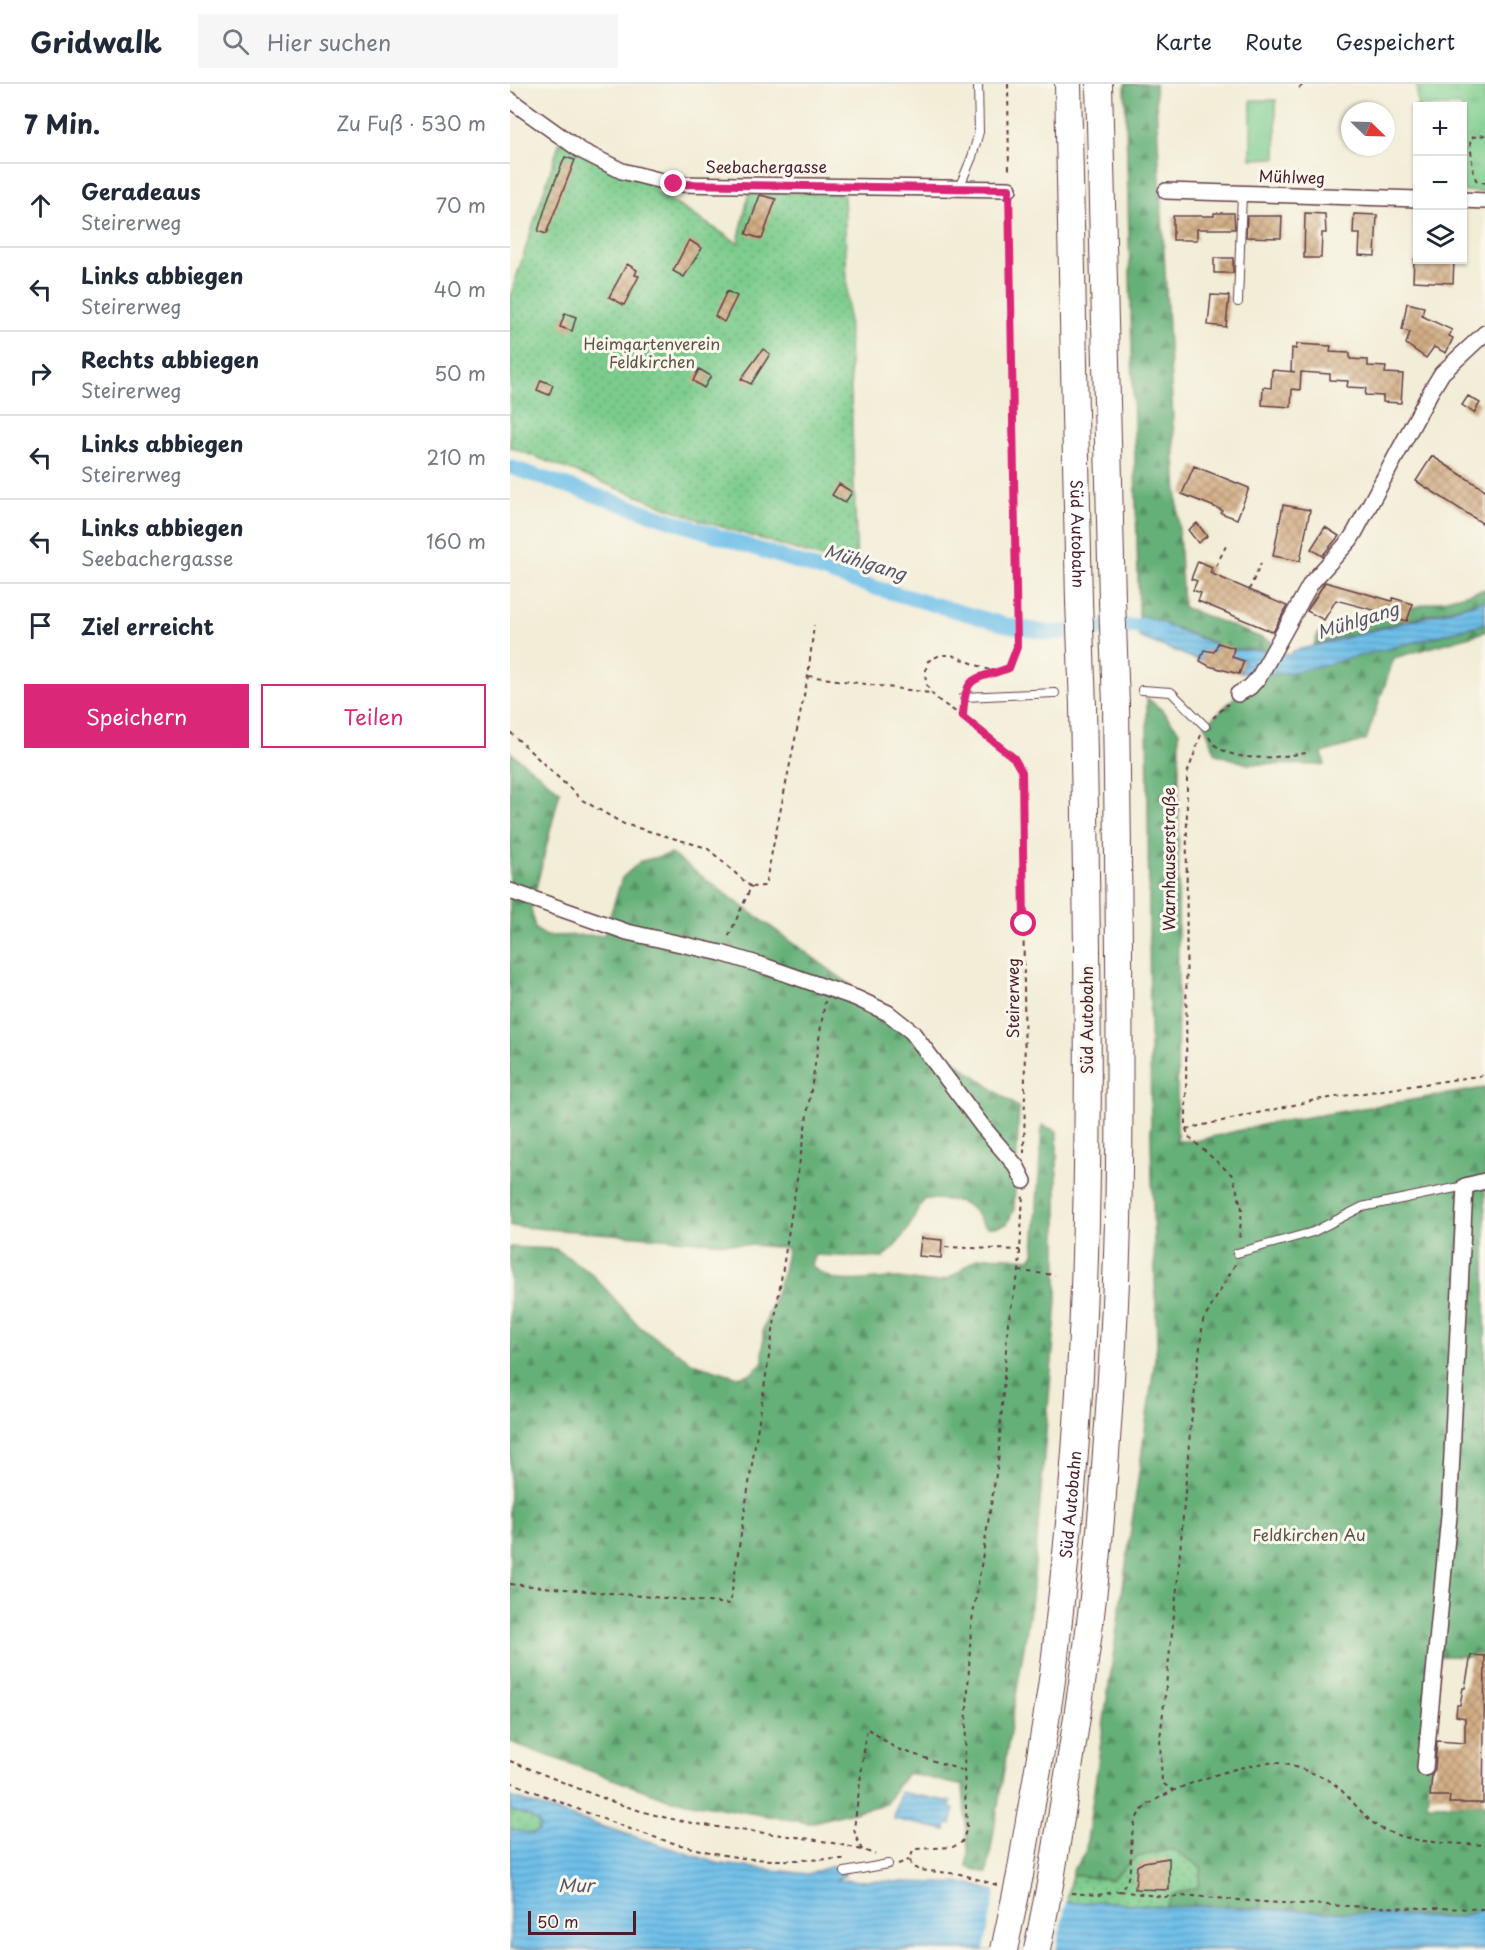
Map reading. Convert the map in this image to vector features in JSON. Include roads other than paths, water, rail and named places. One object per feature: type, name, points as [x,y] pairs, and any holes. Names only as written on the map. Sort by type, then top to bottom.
[{"type":"highway","name":"Süd Autobahn","points":[[1004,1950],[1010,1880],[1054,1667],[1073,1477],[1082,1330],[1087,1161],[1088,967],[1068,84]]},
{"type":"highway","name":"Süd Autobahn","points":[[1036,1950],[1061,1886],[1104,1484],[1114,1325],[1119,1167],[1119,934],[1116,704],[1099,84]]},
{"type":"street","name":"Seebachergasse","points":[[510,100],[580,150],[622,171],[674,184],[1009,189]]},
{"type":"street","name":"Mühlweg","points":[[1166,191],[1413,199]]},
{"type":"street","points":[[1467,200],[1485,201]]},
{"type":"street","points":[[1238,694],[1250,687],[1259,677],[1311,583],[1350,540],[1442,373],[1485,333]]},
{"type":"street","points":[[510,891],[627,932],[721,953],[856,998],[888,1013],[912,1032],[983,1127],[1017,1167],[1024,1181]]},
{"type":"street","points":[[1425,1768],[1449,1516],[1466,1186],[1485,1181]]},
{"type":"lane","points":[[959,188],[972,157],[979,132],[978,84]]},
{"type":"lane","points":[[1238,303],[1242,194]]},
{"type":"lane","points":[[1142,690],[1171,692],[1205,726]]},
{"type":"lane","points":[[964,697],[1055,693]]},
{"type":"lane","points":[[1238,1253],[1313,1232],[1362,1207],[1466,1186]]},
{"type":"lane","points":[[845,1872],[890,1862]]},
{"type":"water","name":"Mühlgang","points":[[1485,600],[1485,623],[1300,671],[1270,675],[1240,672],[1244,661],[1231,656],[1233,650],[1270,650],[1289,655],[1294,651]]},
{"type":"water","points":[[1139,616],[1217,645],[1214,653],[1200,661],[1139,637]]},
{"type":"water","points":[[900,1792],[951,1802],[950,1808],[955,1809],[951,1824],[947,1824],[946,1830],[894,1819]]},
{"type":"water","name":"Mur","points":[[510,1797],[720,1864],[808,1874],[830,1867],[845,1869],[845,1875],[835,1880],[970,1884],[993,1891],[1073,1903],[1107,1902],[1166,1907],[1205,1906],[1455,1918],[1485,1909],[1485,1950],[510,1950],[510,1829],[532,1834],[539,1831],[540,1825],[531,1817],[510,1810]]},
{"type":"waterway","name":"Mühlgang","points":[[510,467],[869,586],[1006,625],[1050,633],[1145,625],[1159,630]]},
{"type":"park label","name":"Heimgartenverein Feldkirchen","points":[[652,353]]},
{"type":"park label","name":"Feldkirchen Au","points":[[1309,1535]]}]
